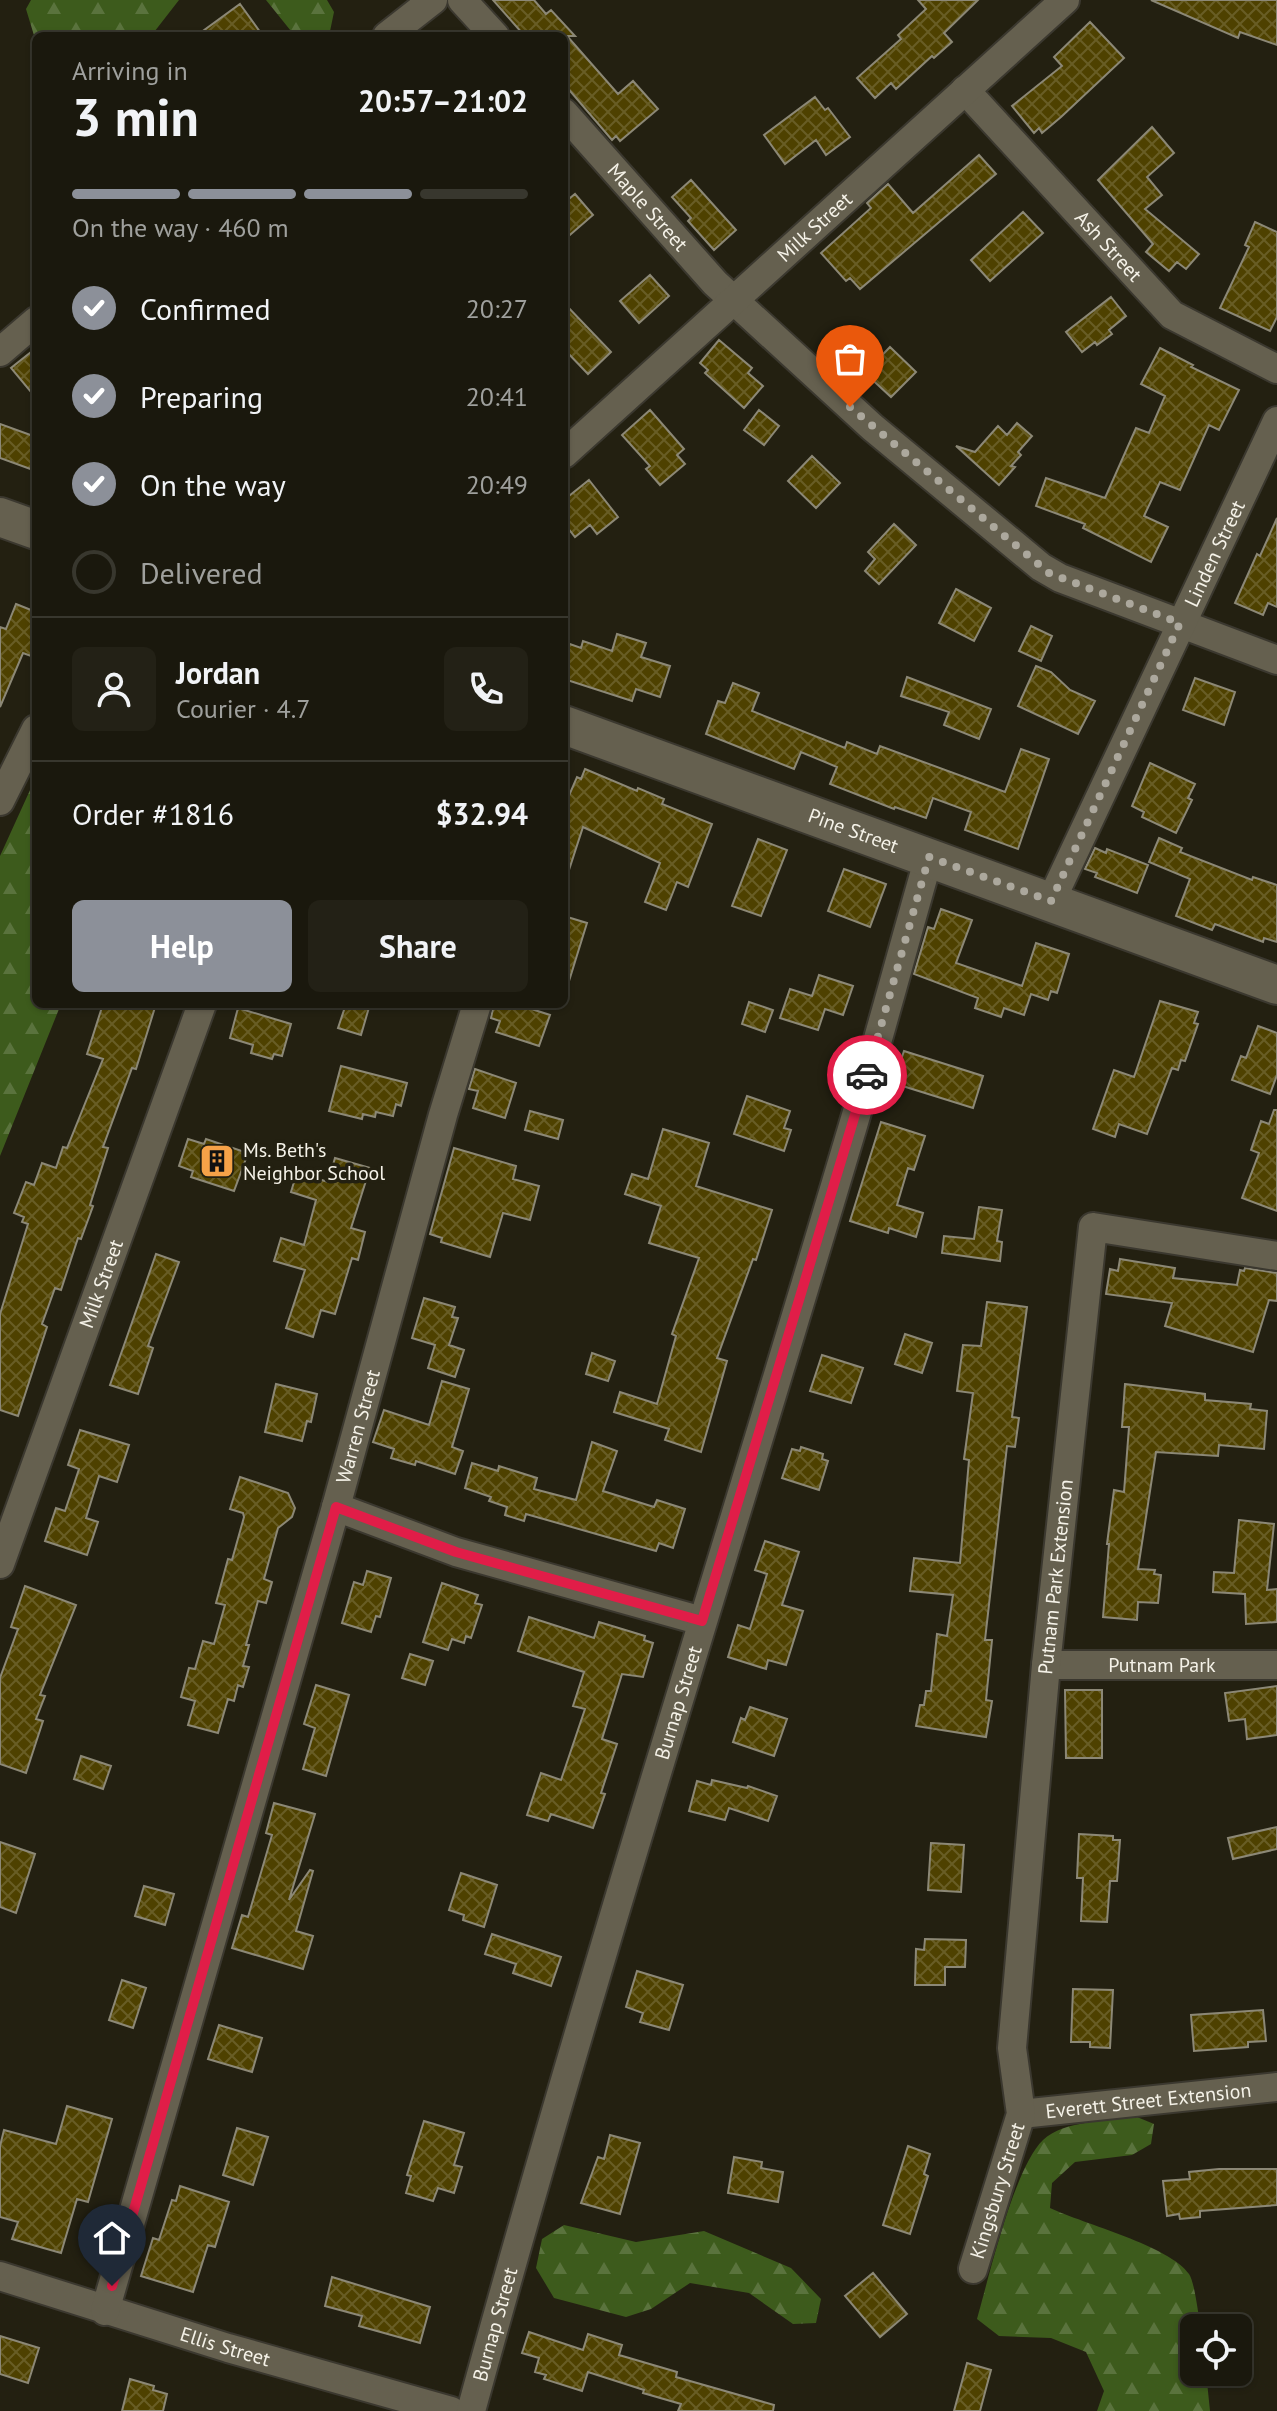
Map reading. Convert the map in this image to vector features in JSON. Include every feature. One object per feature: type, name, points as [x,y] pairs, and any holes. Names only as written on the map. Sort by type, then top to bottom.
[{"type":"street","points":[[392,32],[433,0]]},
{"type":"street","points":[[462,0],[491,32]]},
{"type":"street","name":"Milk Street","points":[[568,450],[1065,0]]},
{"type":"street","name":"Ash Street","points":[[965,90],[1172,315],[1277,369]]},
{"type":"street","name":"Maple Street","points":[[568,118],[715,283],[735,298],[872,427],[1041,567],[1060,578],[1277,660]]},
{"type":"street","points":[[0,352],[32,324]]},
{"type":"street","name":"Linden Street","points":[[1051,901],[1277,421]]},
{"type":"street","points":[[0,517],[32,529]]},
{"type":"street","name":"Pine Street","points":[[568,727],[1277,985]]},
{"type":"street","points":[[0,801],[32,737]]},
{"type":"street","name":"Burnap Street","points":[[471,2411],[502,2292],[581,2022],[850,1135],[929,857]]},
{"type":"street","name":"Milk Street","points":[[0,1564],[201,1008]]},
{"type":"street","name":"Warren Street","points":[[105,2311],[476,1008]]},
{"type":"street","name":"Putnam Park Extension","points":[[1021,2114],[1012,2048],[1046,1665],[1093,1227],[1277,1256]]},
{"type":"street","points":[[336,1507],[456,1552],[702,1621]]},
{"type":"street","name":"Putnam Park","points":[[1046,1665],[1277,1665]]},
{"type":"street","name":"Everett Street Extension","points":[[1021,2114],[1277,2087]]},
{"type":"street","name":"Kingsbury Street","points":[[973,2269],[1021,2114]]},
{"type":"street","name":"Ellis Street","points":[[0,2276],[105,2311],[451,2411]]},
{"type":"green space","points":[[31,0],[179,0],[154,32],[33,32],[26,9]]},
{"type":"green space","points":[[266,0],[327,0],[334,12],[330,32],[292,32]]},
{"type":"green space","points":[[32,786],[32,1008],[59,1008],[0,1156],[0,856]]},
{"type":"green space","points":[[1137,2117],[1154,2124],[1151,2144],[1132,2155],[1075,2162],[1052,2183],[1050,2208],[1146,2245],[1179,2264],[1189,2274],[1199,2314],[1180,2314],[1180,2386],[1207,2386],[1210,2411],[1097,2411],[1104,2391],[1086,2352],[1051,2338],[999,2336],[977,2319],[1013,2198],[1032,2154],[1052,2133],[1101,2121]]},
{"type":"green space","points":[[564,2225],[636,2242],[704,2231],[791,2268],[821,2299],[816,2323],[793,2324],[749,2293],[690,2283],[651,2309],[626,2317],[554,2298],[536,2268],[542,2239]]},
{"type":"building","points":[[493,0],[534,0],[546,14],[551,10],[575,36],[568,36],[568,32],[521,32]]},
{"type":"building","points":[[918,0],[978,0],[944,33],[952,42],[896,89],[891,83],[875,98],[857,78],[901,39],[898,35],[926,9]]},
{"type":"building","points":[[1151,0],[1277,0],[1277,45],[1240,32],[1238,38]]},
{"type":"building","points":[[240,4],[260,32],[202,32]]},
{"type":"building","points":[[1090,22],[1124,58],[1042,133],[1039,128],[1034,133],[1012,106],[1062,66],[1054,57]]},
{"type":"building","points":[[568,37],[618,94],[633,81],[658,109],[620,141],[616,136],[612,140],[568,89]]},
{"type":"building","points":[[815,97],[825,110],[828,108],[850,137],[826,155],[816,140],[785,164],[764,135]]},
{"type":"building","points":[[1152,127],[1174,153],[1147,177],[1162,195],[1145,209],[1199,254],[1186,269],[1177,262],[1169,271],[1146,252],[1153,244],[1098,180]]},
{"type":"building","points":[[979,155],[996,174],[860,289],[850,278],[846,281],[821,253],[871,208],[867,203],[888,184],[913,213]]},
{"type":"building","points":[[691,180],[736,230],[714,250],[672,197]]},
{"type":"building","points":[[575,194],[593,215],[568,237],[568,200]]},
{"type":"building","points":[[1023,212],[1043,233],[990,281],[971,260]]},
{"type":"building","points":[[1255,222],[1277,232],[1277,317],[1270,331],[1220,308],[1249,247],[1245,245]]},
{"type":"building","points":[[650,275],[669,296],[639,323],[620,301]]},
{"type":"building","points":[[1111,297],[1126,316],[1109,330],[1112,334],[1082,352],[1066,332]]},
{"type":"building","points":[[568,307],[611,352],[588,374],[568,353]]},
{"type":"building","points":[[719,340],[752,368],[748,373],[763,386],[744,408],[705,373],[708,370],[700,363]]},
{"type":"building","points":[[890,347],[916,372],[891,397],[865,373]]},
{"type":"building","points":[[1160,348],[1239,390],[1219,430],[1209,425],[1180,490],[1160,482],[1144,516],[1168,527],[1151,562],[1083,528],[1085,524],[1036,506],[1046,478],[1105,498],[1136,428],[1149,433],[1165,396],[1141,384]]},
{"type":"building","points":[[32,351],[32,393],[11,368]]},
{"type":"building","points":[[650,410],[684,449],[677,455],[685,464],[660,485],[646,469],[650,466],[622,435]]},
{"type":"building","points":[[759,410],[779,426],[764,445],[744,430]]},
{"type":"building","points":[[1017,423],[1032,436],[1018,452],[1021,455],[1011,466],[1015,467],[999,485],[956,446],[975,452],[998,426],[1007,435]]},
{"type":"building","points":[[0,424],[32,436],[32,470],[0,458]]},
{"type":"building","points":[[812,456],[840,483],[816,508],[788,481]]},
{"type":"building","points":[[589,480],[618,517],[597,534],[590,525],[575,537],[568,528],[568,497]]},
{"type":"building","points":[[1277,518],[1277,607],[1268,603],[1263,615],[1235,603]]},
{"type":"building","points":[[894,524],[916,545],[879,584],[865,571],[875,559],[868,552]]},
{"type":"building","points":[[956,589],[991,608],[974,641],[939,623]]},
{"type":"building","points":[[16,604],[32,610],[32,653],[31,656],[23,653],[0,707],[0,627],[6,629]]},
{"type":"building","points":[[1031,626],[1052,636],[1041,661],[1019,651]]},
{"type":"building","points":[[617,634],[646,643],[641,657],[670,666],[660,697],[636,689],[632,701],[568,680],[568,643],[581,648],[583,641],[612,651]]},
{"type":"building","points":[[1036,666],[1051,672],[1070,690],[1095,701],[1078,734],[1018,706]]},
{"type":"building","points":[[907,677],[991,709],[979,739],[944,725],[949,712],[901,696]]},
{"type":"building","points":[[1195,678],[1235,692],[1224,725],[1183,710]]},
{"type":"building","points":[[733,683],[759,693],[752,711],[845,748],[847,742],[877,754],[880,746],[1005,792],[1021,749],[1049,759],[1018,849],[965,830],[971,812],[933,798],[926,818],[894,809],[830,784],[837,767],[801,752],[794,769],[706,734],[718,701],[725,703]]},
{"type":"building","points":[[1150,763],[1195,784],[1188,798],[1192,800],[1176,833],[1142,817],[1144,812],[1132,806]]},
{"type":"building","points":[[585,769],[664,799],[662,804],[712,824],[688,887],[677,882],[666,910],[645,902],[660,863],[583,827],[568,873],[568,798],[577,777],[581,779]]},
{"type":"building","points":[[1159,838],[1182,848],[1180,852],[1252,880],[1253,877],[1277,885],[1277,942],[1264,938],[1263,942],[1215,924],[1212,930],[1176,916],[1190,879],[1149,862]]},
{"type":"building","points":[[758,839],[787,850],[761,916],[732,906]]},
{"type":"building","points":[[1095,848],[1106,853],[1107,849],[1148,865],[1137,893],[1095,877],[1097,873],[1085,869]]},
{"type":"building","points":[[844,869],[886,884],[870,927],[828,911]]},
{"type":"building","points":[[941,909],[972,920],[956,963],[1022,986],[1036,943],[1069,954],[1057,993],[1051,991],[1048,1000],[1031,994],[1024,1015],[1004,1008],[1001,1017],[975,1008],[978,998],[914,974],[928,927],[934,929]]},
{"type":"building","points":[[568,917],[587,923],[568,981]]},
{"type":"building","points":[[819,975],[853,986],[843,1015],[825,1009],[818,1030],[780,1018],[790,989],[812,996]]},
{"type":"building","points":[[1160,1001],[1198,1012],[1194,1023],[1198,1024],[1185,1061],[1181,1060],[1178,1070],[1172,1068],[1147,1134],[1119,1124],[1115,1137],[1093,1129],[1114,1070],[1134,1077]]},
{"type":"building","points":[[749,1002],[773,1010],[765,1032],[742,1024]]},
{"type":"building","points":[[102,1008],[155,1008],[136,1069],[132,1068],[103,1147],[108,1148],[90,1205],[93,1206],[81,1239],[78,1238],[61,1290],[55,1288],[42,1324],[47,1327],[18,1416],[0,1410],[0,1314],[28,1224],[22,1222],[24,1217],[14,1213],[26,1182],[34,1185],[42,1163],[56,1168],[63,1147],[67,1148],[103,1059],[87,1054]]},
{"type":"building","points":[[238,1008],[291,1024],[282,1056],[274,1054],[272,1059],[251,1053],[253,1045],[230,1038]]},
{"type":"building","points":[[345,1008],[369,1008],[361,1035],[338,1028]]},
{"type":"building","points":[[493,1008],[528,1008],[550,1015],[539,1046],[496,1032],[500,1021],[491,1018]]},
{"type":"building","points":[[1258,1026],[1277,1033],[1277,1075],[1270,1094],[1232,1080],[1241,1056],[1246,1058]]},
{"type":"building","points":[[904,1051],[983,1076],[973,1108],[893,1083]]},
{"type":"building","points":[[341,1066],[407,1083],[401,1106],[396,1104],[393,1116],[376,1112],[375,1117],[363,1114],[362,1119],[329,1111]]},
{"type":"building","points":[[475,1069],[516,1083],[505,1118],[473,1108],[478,1091],[469,1089]]},
{"type":"building","points":[[747,1096],[790,1111],[784,1128],[791,1130],[784,1151],[734,1134]]},
{"type":"building","points":[[1274,1110],[1277,1110],[1277,1211],[1242,1198],[1259,1153],[1251,1150],[1261,1121],[1269,1124]]},
{"type":"building","points":[[530,1111],[563,1120],[558,1139],[525,1130]]},
{"type":"building","points":[[881,1122],[925,1136],[914,1170],[908,1168],[897,1205],[923,1213],[916,1237],[889,1228],[888,1233],[850,1221]]},
{"type":"building","points":[[663,1129],[709,1143],[696,1186],[772,1210],[756,1260],[753,1259],[717,1358],[727,1361],[701,1452],[665,1440],[669,1429],[614,1412],[620,1392],[657,1404],[676,1336],[672,1334],[699,1258],[649,1243],[661,1206],[625,1194],[632,1174],[648,1179]]},
{"type":"building","name":"Ms. Beth's Neighbor School","points":[[188,1139],[204,1144],[206,1139],[248,1153],[234,1191],[191,1177],[193,1171],[179,1166]]},
{"type":"building","points":[[454,1148],[516,1166],[513,1179],[539,1186],[530,1220],[503,1213],[490,1257],[441,1242],[442,1238],[430,1234]]},
{"type":"building","points":[[335,1158],[370,1168],[351,1228],[365,1232],[358,1260],[352,1258],[335,1314],[321,1310],[313,1337],[286,1328],[305,1270],[274,1261],[281,1238],[304,1245],[316,1200],[291,1192],[297,1172],[328,1182]]},
{"type":"building","points":[[979,1207],[1002,1210],[997,1241],[1002,1242],[1000,1261],[942,1253],[944,1236],[974,1239]]},
{"type":"building","points":[[156,1254],[179,1262],[148,1346],[153,1348],[138,1394],[110,1385]]},
{"type":"building","points":[[1120,1259],[1175,1268],[1173,1278],[1237,1285],[1240,1270],[1244,1271],[1245,1268],[1277,1273],[1277,1301],[1269,1300],[1253,1352],[1165,1326],[1172,1303],[1106,1294],[1110,1269],[1118,1271]]},
{"type":"building","points":[[424,1298],[455,1307],[452,1317],[458,1318],[449,1345],[464,1350],[455,1377],[428,1368],[435,1345],[412,1338]]},
{"type":"building","points":[[987,1302],[1027,1307],[1012,1417],[1019,1418],[1015,1447],[1007,1446],[985,1640],[992,1640],[986,1700],[992,1701],[986,1737],[916,1726],[926,1691],[931,1691],[937,1634],[947,1636],[953,1595],[910,1591],[914,1558],[960,1563],[969,1460],[964,1459],[973,1393],[957,1391],[963,1345],[981,1346]]},
{"type":"building","points":[[905,1334],[932,1343],[922,1373],[895,1364]]},
{"type":"building","points":[[592,1353],[615,1361],[608,1381],[586,1374]]},
{"type":"building","points":[[822,1355],[863,1368],[851,1403],[810,1391]]},
{"type":"building","points":[[442,1381],[469,1389],[452,1447],[463,1451],[455,1474],[416,1461],[415,1465],[391,1458],[394,1449],[373,1442],[384,1410],[429,1425]]},
{"type":"building","points":[[276,1384],[317,1394],[311,1422],[307,1421],[302,1441],[265,1432]]},
{"type":"building","points":[[1125,1384],[1205,1394],[1205,1400],[1251,1404],[1250,1409],[1267,1411],[1264,1449],[1219,1445],[1218,1456],[1156,1452],[1138,1569],[1155,1570],[1154,1574],[1161,1575],[1158,1603],[1138,1602],[1137,1620],[1103,1617],[1114,1490],[1124,1492],[1129,1427],[1122,1427]]},
{"type":"building","points":[[80,1430],[129,1445],[117,1482],[99,1476],[86,1518],[98,1522],[87,1555],[45,1541],[56,1508],[65,1511],[79,1469],[68,1465]]},
{"type":"building","points":[[592,1442],[617,1451],[603,1491],[654,1507],[657,1500],[685,1509],[673,1548],[659,1543],[656,1551],[526,1514],[524,1521],[505,1515],[507,1507],[489,1501],[491,1497],[465,1488],[472,1463],[498,1471],[499,1466],[537,1478],[534,1489],[576,1500]]},
{"type":"building","points":[[801,1447],[823,1454],[822,1459],[828,1461],[819,1490],[782,1478],[792,1449],[800,1451]]},
{"type":"building","points":[[240,1477],[288,1493],[295,1508],[292,1517],[278,1528],[264,1579],[272,1582],[266,1603],[258,1601],[246,1645],[249,1645],[243,1666],[249,1667],[243,1687],[238,1685],[234,1701],[228,1699],[218,1733],[188,1725],[195,1701],[181,1697],[189,1668],[195,1669],[203,1641],[214,1644],[225,1605],[216,1603],[244,1517],[243,1513],[230,1509]]},
{"type":"building","points":[[1239,1520],[1274,1524],[1267,1590],[1277,1589],[1277,1622],[1246,1624],[1245,1594],[1213,1592],[1214,1572],[1234,1573]]},
{"type":"building","points":[[765,1541],[799,1552],[782,1605],[803,1611],[786,1665],[768,1660],[766,1669],[728,1657],[738,1625],[750,1629],[767,1574],[755,1570]]},
{"type":"building","points":[[367,1571],[391,1578],[380,1617],[376,1616],[371,1632],[342,1623],[354,1582],[363,1585]]},
{"type":"building","points":[[442,1583],[478,1595],[475,1603],[482,1605],[471,1638],[466,1636],[464,1643],[452,1639],[448,1650],[423,1642]]},
{"type":"building","points":[[25,1586],[76,1605],[40,1695],[45,1696],[36,1719],[43,1721],[26,1773],[0,1764],[0,1678],[18,1629],[11,1627]]},
{"type":"building","points":[[529,1617],[594,1638],[599,1622],[645,1636],[644,1640],[653,1643],[643,1677],[622,1674],[602,1739],[617,1744],[593,1828],[551,1814],[548,1821],[527,1815],[541,1773],[561,1780],[585,1709],[573,1706],[584,1672],[518,1651]]},
{"type":"building","points":[[410,1654],[433,1661],[425,1685],[402,1678]]},
{"type":"building","points":[[316,1685],[349,1695],[326,1776],[303,1769],[315,1728],[304,1724]]},
{"type":"building","points":[[1277,1686],[1277,1735],[1247,1739],[1245,1719],[1229,1721],[1225,1693]]},
{"type":"building","points":[[1065,1690],[1102,1690],[1102,1758],[1066,1758]]},
{"type":"building","points":[[750,1707],[787,1719],[774,1756],[733,1742],[741,1718],[745,1720]]},
{"type":"building","points":[[81,1756],[111,1766],[103,1789],[74,1779]]},
{"type":"building","points":[[712,1780],[748,1786],[777,1796],[768,1821],[729,1808],[725,1820],[689,1811],[697,1781],[711,1785]]},
{"type":"building","points":[[274,1803],[315,1814],[289,1900],[310,1870],[313,1871],[296,1931],[313,1936],[303,1969],[232,1948],[242,1915],[248,1917],[272,1835],[266,1833]]},
{"type":"building","points":[[1277,1827],[1277,1849],[1233,1859],[1228,1838]]},
{"type":"building","points":[[1079,1834],[1113,1836],[1113,1840],[1120,1840],[1117,1881],[1110,1881],[1107,1922],[1081,1921],[1083,1878],[1077,1878]]},
{"type":"building","points":[[0,1842],[35,1854],[16,1913],[0,1907]]},
{"type":"building","points":[[931,1843],[964,1845],[961,1892],[928,1890]]},
{"type":"building","points":[[461,1873],[497,1885],[484,1927],[463,1920],[464,1915],[449,1910]]},
{"type":"building","points":[[144,1886],[174,1894],[165,1925],[135,1916]]},
{"type":"building","points":[[492,1934],[561,1957],[551,1986],[513,1973],[516,1964],[485,1954]]},
{"type":"building","points":[[925,1939],[966,1940],[965,1967],[945,1967],[945,1985],[915,1985],[916,1949],[924,1950]]},
{"type":"building","points":[[637,1971],[683,1985],[669,2030],[640,2022],[643,2013],[626,2007]]},
{"type":"building","points":[[122,1980],[146,1988],[133,2028],[109,2020]]},
{"type":"building","points":[[1073,1989],[1113,1990],[1110,2048],[1090,2047],[1090,2042],[1071,2042]]},
{"type":"building","points":[[1263,2010],[1266,2041],[1248,2042],[1248,2047],[1194,2051],[1191,2015]]},
{"type":"building","points":[[219,2025],[262,2038],[252,2072],[208,2059]]},
{"type":"building","points":[[67,2106],[112,2119],[88,2202],[77,2199],[61,2253],[12,2239],[18,2222],[0,2217],[0,2146],[4,2130],[56,2144]]},
{"type":"building","points":[[424,2121],[464,2133],[454,2165],[462,2167],[454,2193],[438,2188],[433,2201],[406,2193],[411,2176],[407,2175]]},
{"type":"building","points":[[237,2128],[268,2137],[253,2185],[223,2175]]},
{"type":"building","points":[[610,2135],[640,2143],[620,2214],[581,2203],[598,2157],[604,2159]]},
{"type":"building","points":[[908,2146],[930,2154],[924,2174],[928,2176],[910,2234],[883,2225]]},
{"type":"building","points":[[734,2157],[762,2162],[761,2168],[783,2172],[778,2202],[728,2193]]},
{"type":"building","points":[[1277,2169],[1277,2205],[1200,2211],[1200,2217],[1180,2219],[1179,2214],[1167,2216],[1163,2181],[1190,2179],[1189,2172]]},
{"type":"building","points":[[180,2186],[229,2202],[215,2247],[208,2245],[193,2292],[141,2276],[153,2238],[159,2240]]},
{"type":"building","points":[[873,2273],[907,2314],[880,2337],[845,2296]]},
{"type":"building","points":[[332,2277],[430,2307],[420,2343],[359,2326],[362,2316],[325,2306]]},
{"type":"building","points":[[529,2332],[583,2350],[588,2334],[622,2345],[619,2355],[677,2372],[676,2377],[774,2405],[773,2411],[678,2411],[681,2404],[588,2372],[582,2391],[544,2379],[546,2375],[535,2372],[539,2358],[522,2353]]},
{"type":"building","points":[[0,2336],[39,2348],[28,2383],[0,2374]]},
{"type":"building","points":[[967,2363],[991,2370],[980,2411],[954,2411]]},
{"type":"building","points":[[130,2379],[154,2386],[153,2390],[167,2394],[163,2411],[122,2411]]},
{"type":"way so far","points":[[850,407],[1049,573],[1180,623],[1051,901],[929,857],[867,1075]]},
{"type":"place","name":"Ms. Beth's Neighbor School","points":[[217,1161]]},
{"type":"route","points":[[112,2286],[336,1507],[456,1552],[702,1621],[867,1075]]}]
